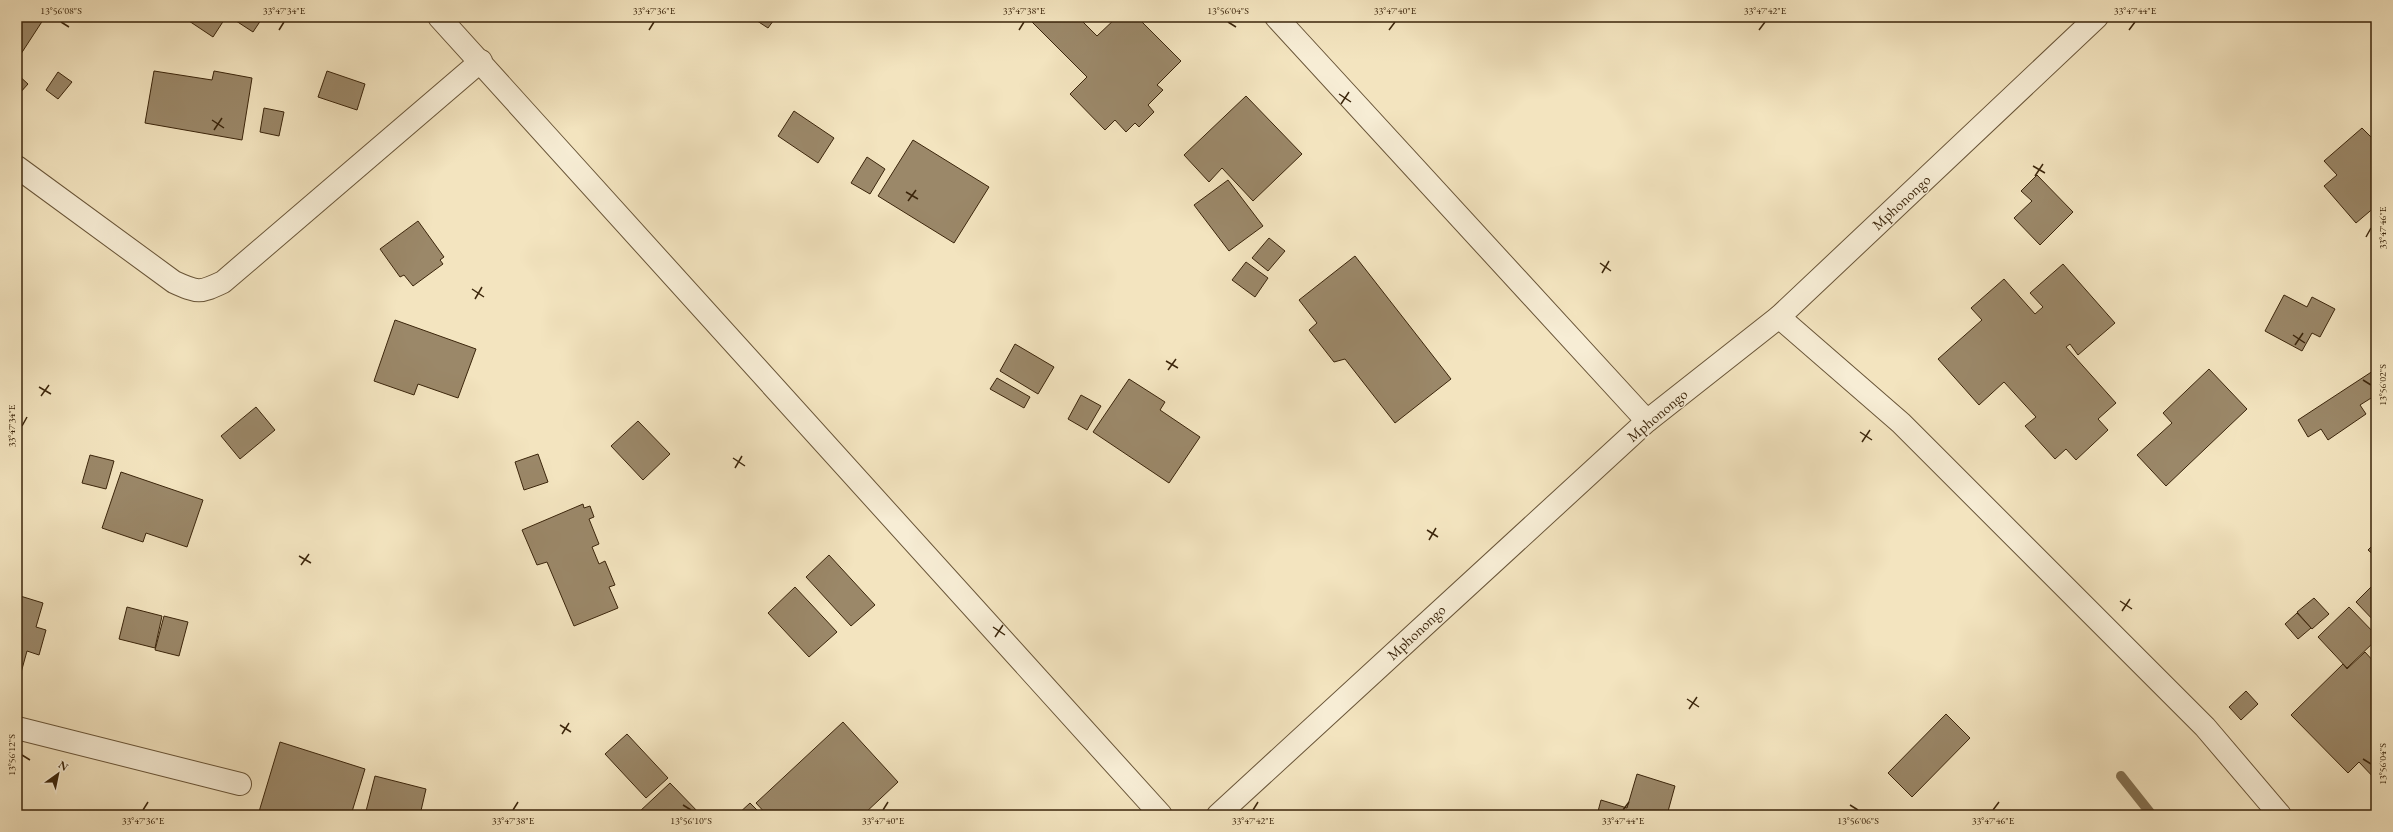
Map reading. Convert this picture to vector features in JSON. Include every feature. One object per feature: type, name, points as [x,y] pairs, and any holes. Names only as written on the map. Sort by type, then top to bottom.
[{"type":"street","points":[[439,17],[481,61],[1161,815]]},
{"type":"street","points":[[1276,17],[1647,421]]},
{"type":"street","name":"Mphonongo","points":[[1218,815],[1647,421],[1779,316],[2097,17]]},
{"type":"street","points":[[17,167],[174,282],[203,292],[224,282],[481,61]]},
{"type":"street","points":[[1779,316],[1907,428],[2205,727],[2280,815]]},
{"type":"street","points":[[17,728],[240,784]]},
{"type":"building","points":[[17,17],[45,17],[17,60]]},
{"type":"building","points":[[183,17],[226,17],[213,37]]},
{"type":"building","points":[[230,17],[263,17],[253,32]]},
{"type":"building","points":[[751,17],[776,17],[768,28]]},
{"type":"building","points":[[1033,17],[1078,17],[1097,36],[1117,17],[1137,17],[1181,61],[1157,85],[1163,90],[1148,105],[1154,112],[1139,127],[1135,123],[1126,132],[1115,120],[1105,130],[1070,94],[1087,77],[1030,20]]},
{"type":"building","points":[[154,71],[212,80],[214,71],[252,78],[242,140],[145,123]]},
{"type":"building","points":[[327,71],[365,84],[357,110],[318,97]]},
{"type":"building","points":[[58,72],[72,82],[58,99],[46,90]]},
{"type":"building","points":[[17,74],[28,84],[19,94],[17,93]]},
{"type":"building","points":[[1246,96],[1302,154],[1253,201],[1222,168],[1209,182],[1184,155]]},
{"type":"building","points":[[264,108],[284,112],[279,136],[260,132]]},
{"type":"building","points":[[794,111],[834,138],[818,163],[778,136]]},
{"type":"building","points":[[2362,128],[2376,142],[2376,206],[2356,223],[2324,186],[2337,175],[2324,161]]},
{"type":"building","points":[[913,140],[989,187],[954,243],[878,196]]},
{"type":"building","points":[[867,157],[885,169],[870,194],[851,183]]},
{"type":"building","points":[[2037,175],[2073,212],[2040,245],[2014,218],[2032,201],[2021,191]]},
{"type":"building","points":[[1228,180],[1263,226],[1229,251],[1194,205]]},
{"type":"building","points":[[418,221],[444,257],[440,260],[443,264],[413,286],[404,275],[400,277],[380,249]]},
{"type":"building","points":[[1269,238],[1285,251],[1268,271],[1252,258]]},
{"type":"building","points":[[1355,256],[1451,379],[1395,423],[1345,359],[1334,362],[1309,330],[1317,323],[1299,300]]},
{"type":"building","points":[[1246,262],[1268,278],[1255,297],[1232,280]]},
{"type":"building","points":[[2063,264],[2115,323],[2078,355],[2070,344],[2066,347],[2116,403],[2098,419],[2108,430],[2076,460],[2066,449],[2055,459],[2025,426],[2036,417],[2004,382],[1979,405],[1938,359],[1982,320],[1971,308],[2004,279],[2035,314],[2043,307],[2030,293]]},
{"type":"building","points":[[2284,295],[2307,307],[2312,297],[2335,309],[2320,337],[2312,333],[2302,351],[2265,331]]},
{"type":"building","points":[[395,320],[476,349],[458,398],[418,384],[414,395],[374,381]]},
{"type":"building","points":[[1015,344],[1054,367],[1038,394],[1000,371]]},
{"type":"building","points":[[2209,369],[2247,409],[2166,486],[2137,455],[2172,423],[2163,413]]},
{"type":"building","points":[[2376,369],[2376,395],[2360,405],[2366,414],[2328,440],[2321,429],[2308,437],[2298,420]]},
{"type":"building","points":[[997,378],[1030,397],[1024,408],[990,389]]},
{"type":"building","points":[[1129,379],[1165,402],[1160,410],[1200,437],[1169,483],[1093,432]]},
{"type":"building","points":[[1081,395],[1101,406],[1087,430],[1068,419]]},
{"type":"building","points":[[256,407],[275,430],[240,459],[221,436]]},
{"type":"building","points":[[638,421],[670,454],[643,480],[611,446]]},
{"type":"building","points":[[538,454],[548,482],[524,490],[515,462]]},
{"type":"building","points":[[90,455],[114,461],[106,489],[82,483]]},
{"type":"building","points":[[121,472],[203,500],[187,547],[146,533],[143,542],[102,528]]},
{"type":"building","points":[[583,504],[584,508],[590,506],[594,517],[589,519],[599,544],[592,547],[599,564],[605,561],[615,585],[609,587],[618,608],[574,626],[547,562],[537,565],[522,530]]},
{"type":"building","points":[[2376,542],[2376,557],[2368,550]]},
{"type":"building","points":[[829,555],[875,605],[851,626],[806,577]]},
{"type":"building","points":[[2373,585],[2376,588],[2376,623],[2356,602]]},
{"type":"building","points":[[795,587],[837,632],[809,657],[768,613]]},
{"type":"building","points":[[17,595],[43,603],[36,627],[46,630],[39,655],[27,651],[19,680]]},
{"type":"building","points":[[2314,598],[2329,614],[2312,629],[2297,612]]},
{"type":"building","points":[[127,607],[162,616],[155,648],[119,639]]},
{"type":"building","points":[[2349,607],[2376,635],[2376,640],[2347,668],[2318,637]]},
{"type":"building","points":[[2297,613],[2311,628],[2298,639],[2285,624]]},
{"type":"building","points":[[164,616],[188,622],[179,656],[155,650]]},
{"type":"building","points":[[2365,652],[2376,664],[2376,780],[2359,762],[2348,773],[2291,715],[2343,664],[2347,669]]},
{"type":"building","points":[[2246,691],[2258,704],[2241,720],[2229,707]]},
{"type":"building","points":[[1946,714],[1970,738],[1912,797],[1888,773]]},
{"type":"building","points":[[843,722],[898,782],[863,815],[767,815],[756,803]]},
{"type":"building","points":[[627,734],[668,778],[646,798],[605,754]]},
{"type":"building","points":[[280,742],[365,769],[351,815],[258,815]]},
{"type":"building","points":[[1637,774],[1675,786],[1667,815],[1597,815],[1601,800],[1627,808]]},
{"type":"building","points":[[375,776],[426,789],[420,815],[365,815]]},
{"type":"building","points":[[670,783],[701,815],[642,815],[639,812]]},
{"type":"building","points":[[750,803],[762,815],[737,815]]},
{"type":"waterway","points":[[2121,776],[2152,815]]}]
